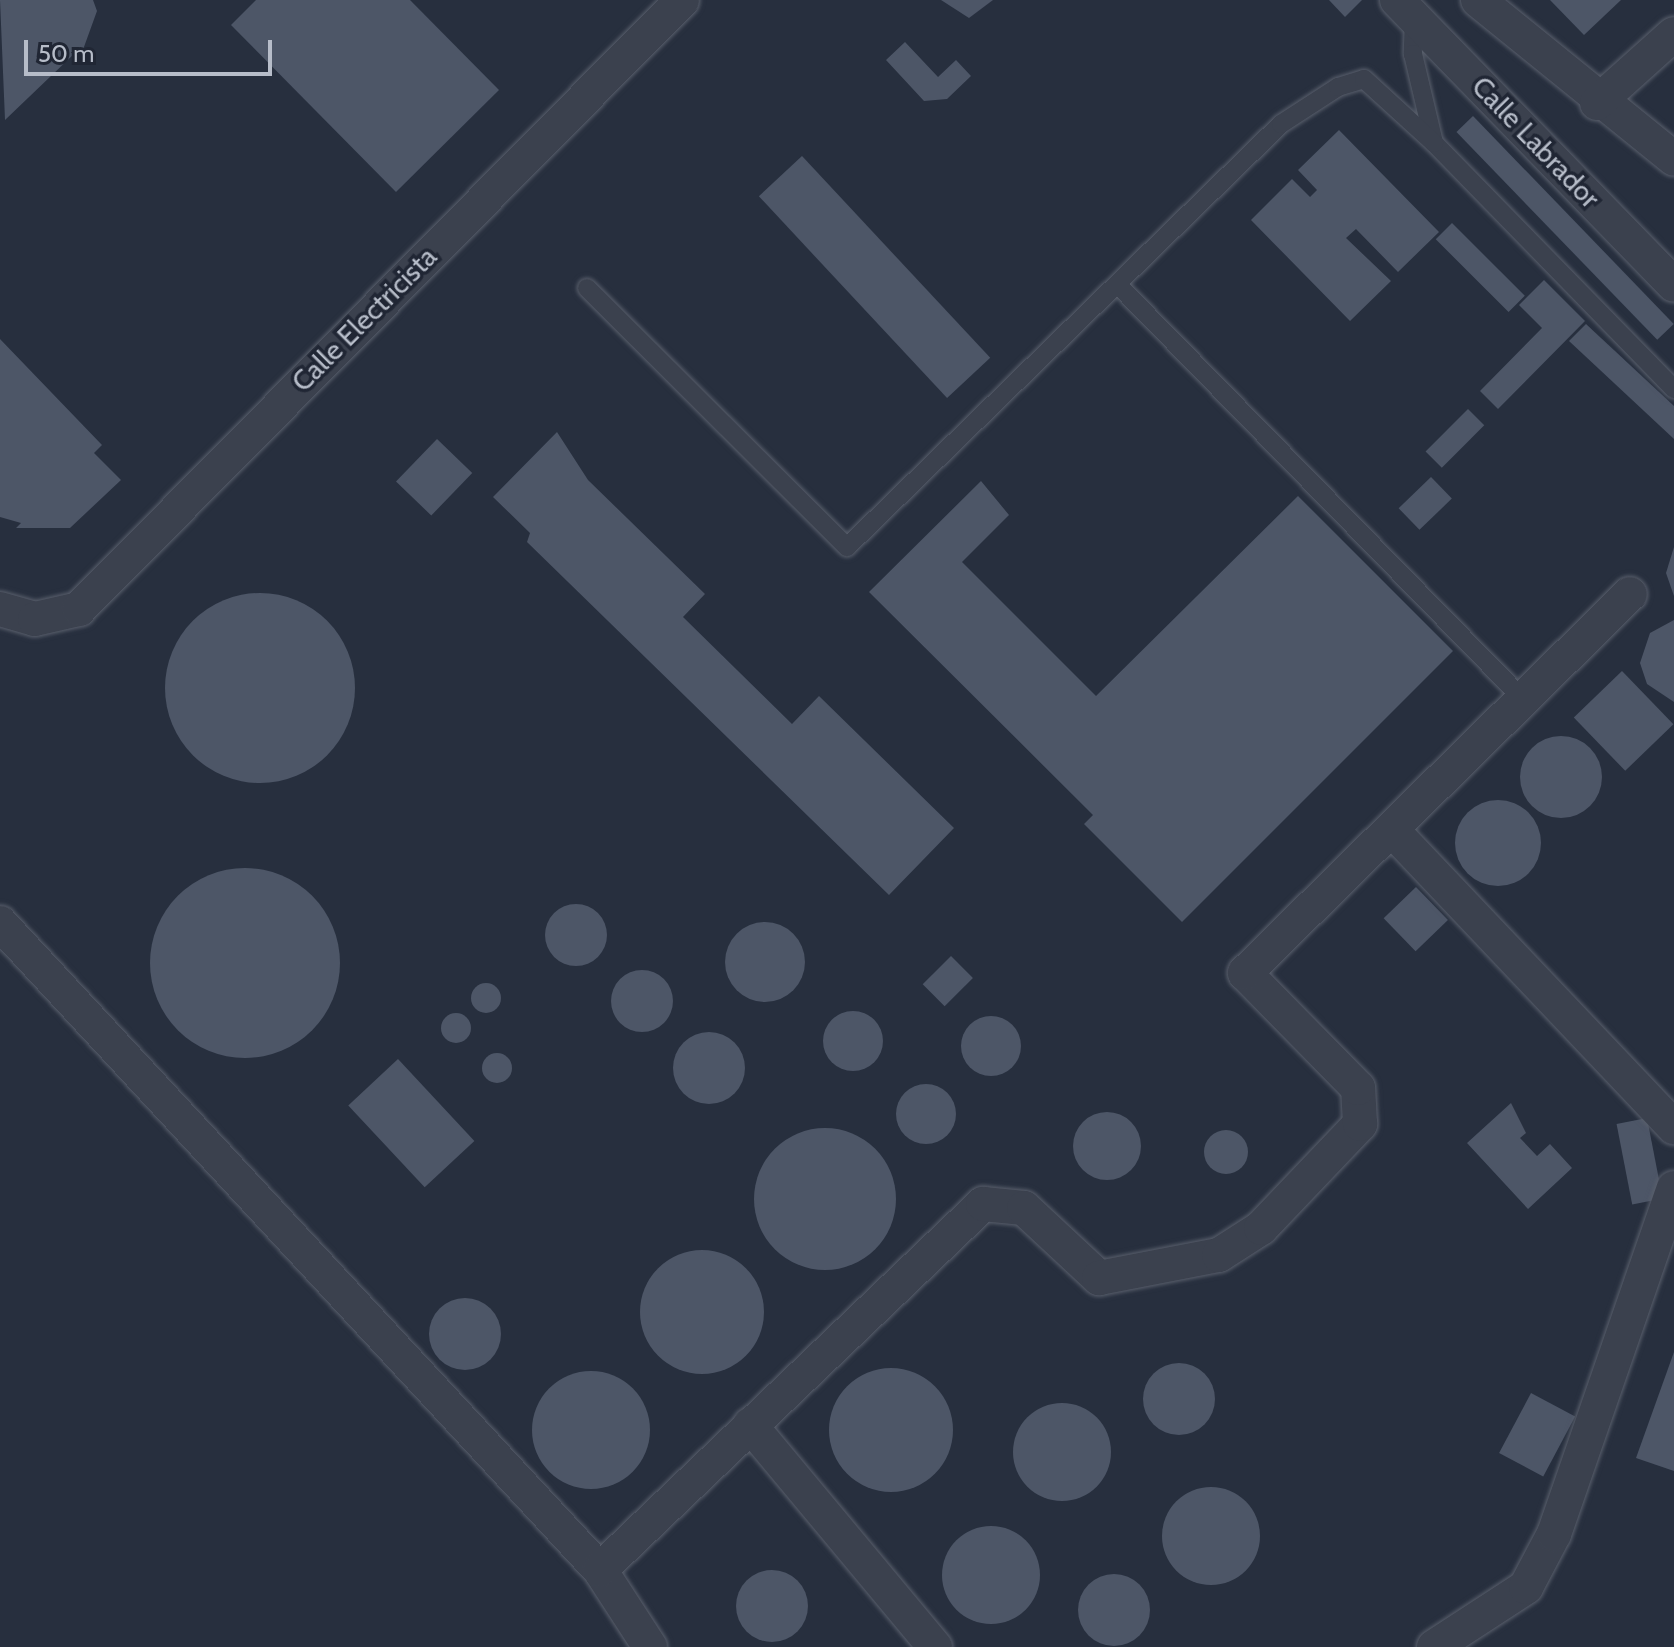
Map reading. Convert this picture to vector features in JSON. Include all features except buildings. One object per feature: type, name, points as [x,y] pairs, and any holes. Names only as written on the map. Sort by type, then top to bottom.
[{"type":"street","name":"Calle Electricista","points":[[0,609],[35,619],[79,609],[682,0]]},
{"type":"street","points":[[1478,0],[1597,103],[1674,159]]},
{"type":"street","name":"Calle Labrador","points":[[1406,9],[1674,285]]},
{"type":"street","points":[[1597,103],[1674,34]]},
{"type":"street","points":[[600,1570],[983,1204],[1024,1208],[1099,1278],[1219,1255],[1261,1228],[1360,1124],[1358,1088],[1245,973],[1630,594]]},
{"type":"street","points":[[1392,830],[1674,1127]]},
{"type":"street","points":[[0,923],[600,1570],[650,1647]]},
{"type":"street","points":[[1434,1647],[1526,1587],[1540,1561],[1674,1188]]},
{"type":"street","points":[[750,1425],[935,1647]]},
{"type":"lane","points":[[1406,9],[1434,143]]},
{"type":"lane","points":[[587,288],[847,547],[1281,124],[1338,87],[1364,79],[1389,94],[1674,389]]},
{"type":"lane","points":[[1117,284],[1522,698]]}]
